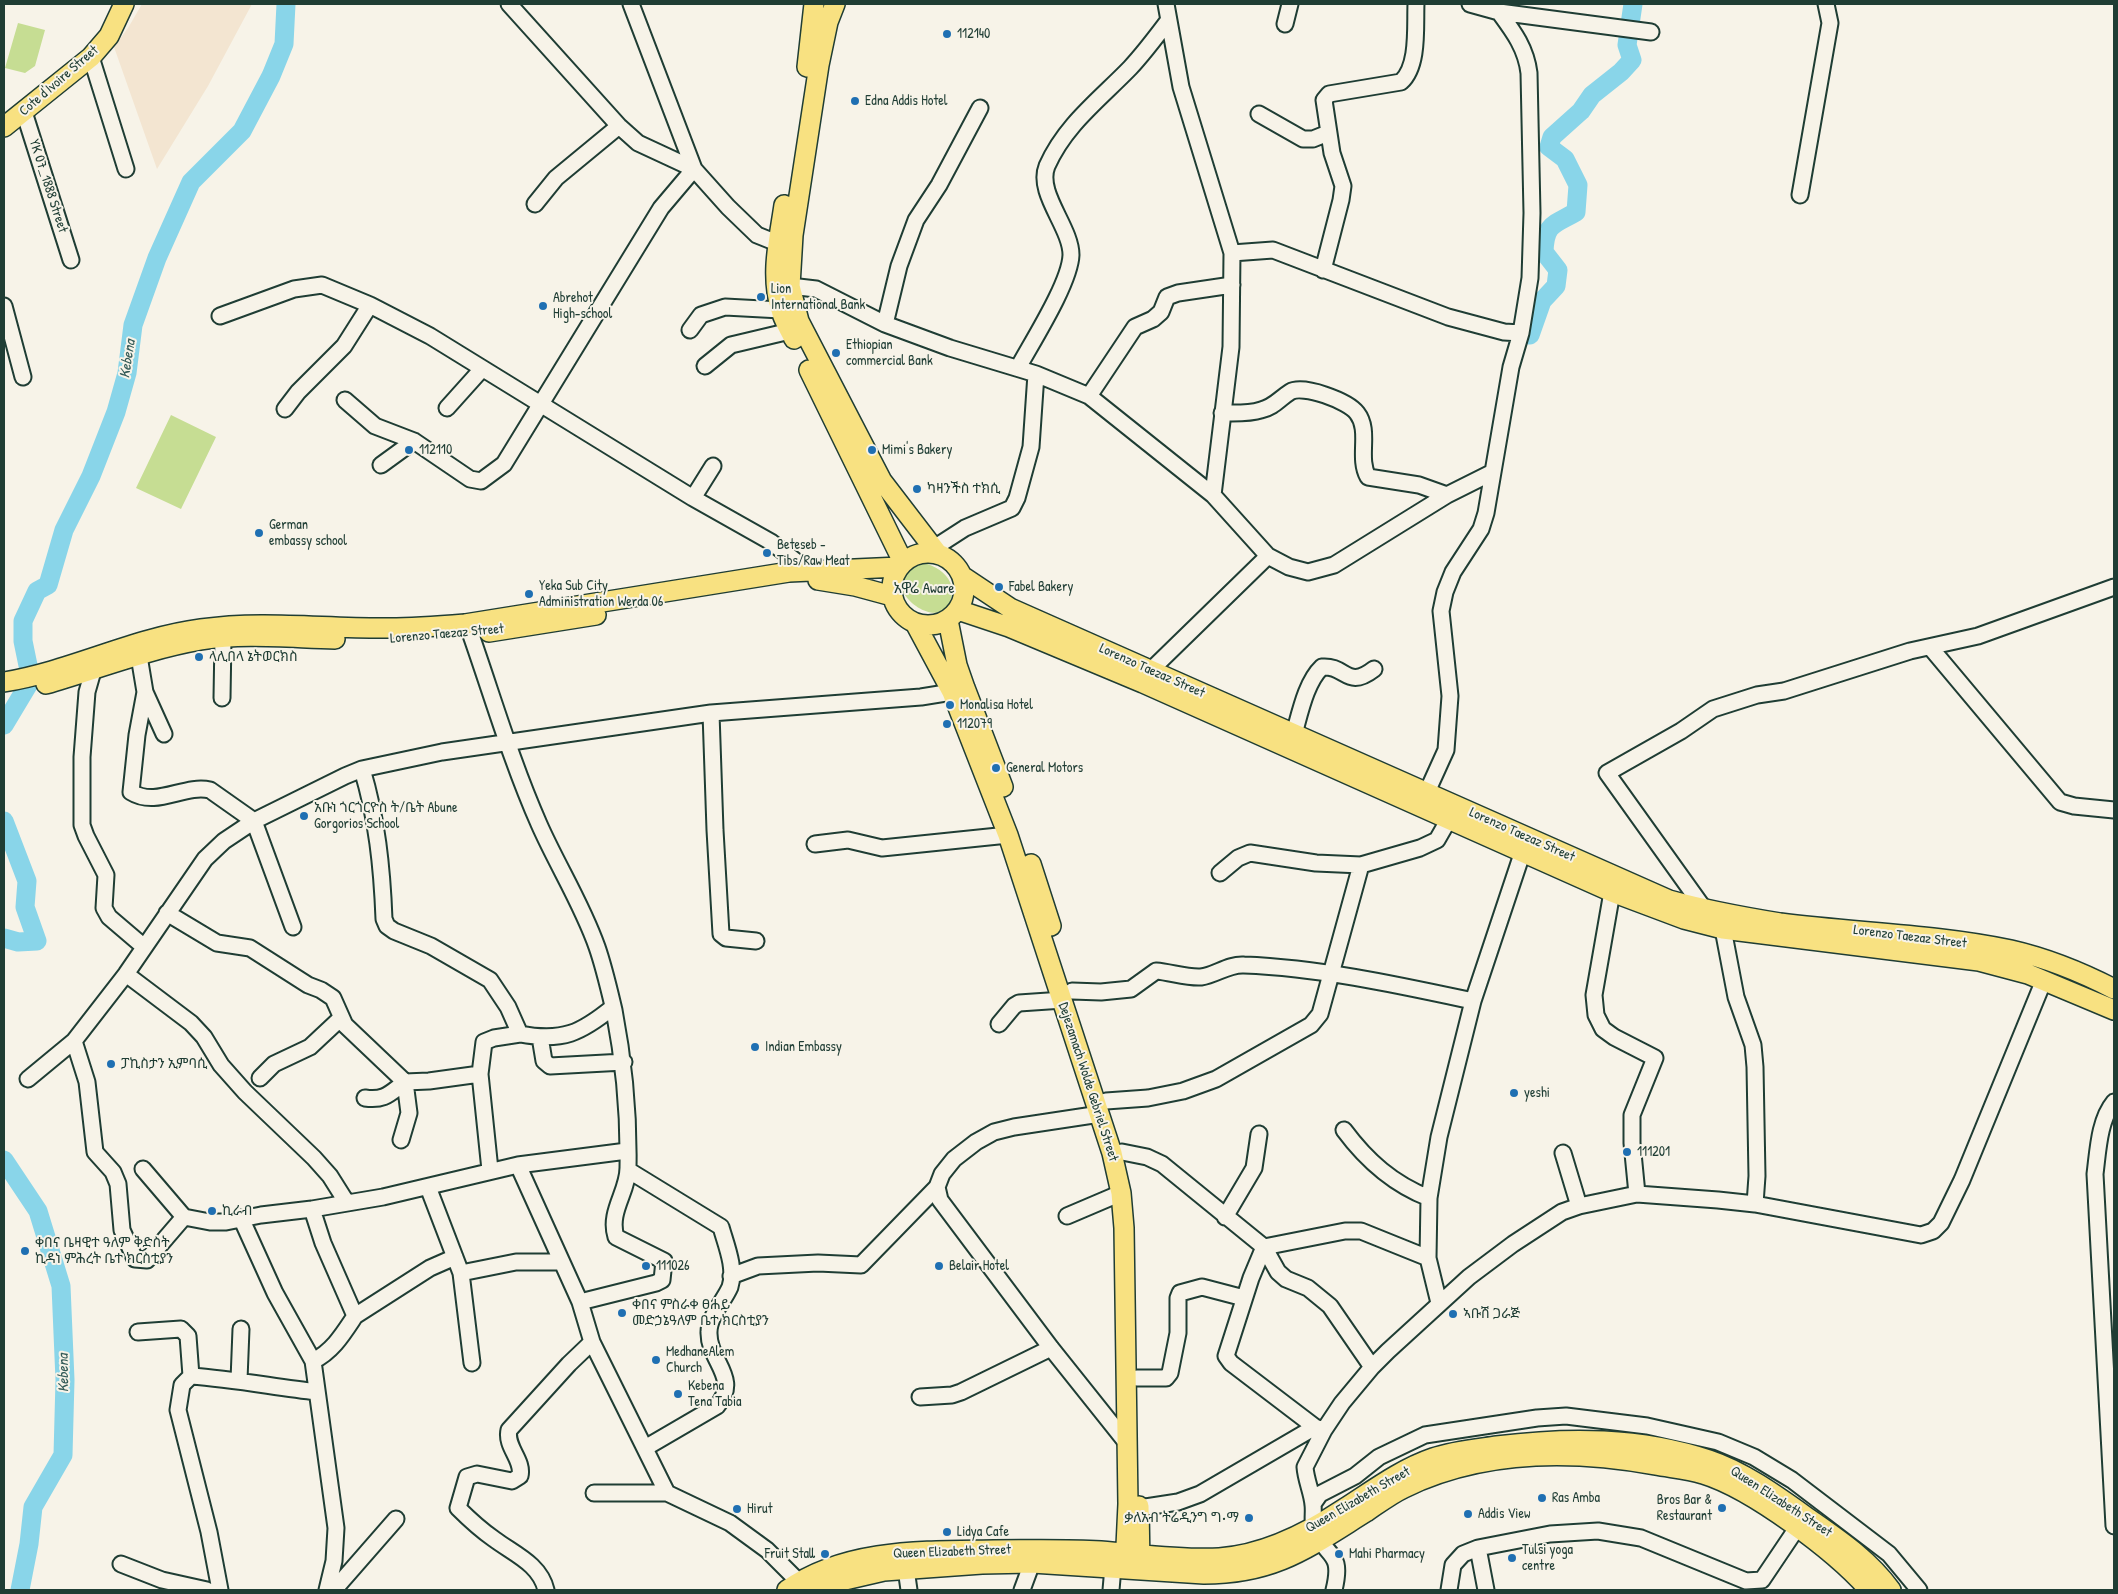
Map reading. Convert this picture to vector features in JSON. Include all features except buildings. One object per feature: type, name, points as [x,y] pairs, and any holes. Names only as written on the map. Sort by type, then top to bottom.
[{"type":"main road","name":"Cote d'Ivoire Street","points":[[4,112],[81,49],[97,30],[110,4]]},
{"type":"main road","name":"Cote d'Ivoire Street","points":[[4,127],[91,57],[109,36],[124,4]]},
{"type":"main road","points":[[814,4],[808,65],[777,243],[776,267],[781,310],[901,565]]},
{"type":"main road","points":[[835,4],[828,22],[810,123],[793,235],[790,286],[799,322],[866,452],[892,496],[936,551],[948,559],[962,576],[964,594],[953,615],[938,624],[926,626],[904,617],[896,608],[892,596],[894,576],[901,565],[914,556],[936,551]]},
{"type":"main road","points":[[4,682],[81,670],[160,636],[232,625],[266,624],[388,628],[514,622],[808,570],[901,565]]},
{"type":"main road","name":"Lorenzo Taezaz Street","points":[[962,576],[1010,608],[1294,734],[1449,818],[1612,892],[1684,919],[1723,929],[1979,961],[2044,980],[2114,1010]]},
{"type":"main road","name":"Lorenzo Taezaz Street","points":[[4,693],[81,670],[187,643],[223,638],[425,639],[471,635],[514,622],[813,579],[846,584],[892,596]]},
{"type":"main road","name":"Lorenzo Taezaz Street","points":[[953,615],[1009,627],[1143,684],[1376,778],[1427,792],[1669,900],[1706,910],[1781,923],[2012,950],[2072,970],[2114,989]]},
{"type":"main road","name":"Dejezamach Wolde Gebriel Street","points":[[953,615],[957,665],[964,688],[1019,830],[1103,1107],[1122,1152],[1134,1232],[1137,1378],[1139,1508],[1129,1563]]},
{"type":"main road","name":"Dejezamach Wolde Gebriel Street","points":[[915,623],[952,692],[1068,996]]},
{"type":"main road","name":"Dejezamach Wolde Gebriel Street","points":[[1103,1107],[1121,1193],[1124,1228],[1129,1563]]},
{"type":"main road","name":"Queen Elizabeth Street","points":[[802,1588],[865,1574],[906,1569],[1032,1563],[1129,1563],[1248,1554],[1317,1533],[1342,1510],[1388,1479],[1433,1458],[1473,1449],[1566,1438],[1644,1445],[1709,1460],[1730,1469],[1801,1522],[1854,1550],[1878,1573],[1891,1590]]},
{"type":"main road","name":"Queen Elizabeth Street","points":[[1801,1522],[1869,1590]]},
{"type":"main road","name":"Queen Elizabeth Street","points":[[802,1588],[819,1572],[852,1561],[884,1555],[943,1551],[1056,1549],[1129,1563]]},
{"type":"street","points":[[509,4],[619,126],[638,143],[694,168]]},
{"type":"street","points":[[630,4],[694,168],[728,208],[757,235],[777,243]]},
{"type":"street","points":[[1166,4],[1181,87],[1232,253],[1231,347],[1213,495]]},
{"type":"street","points":[[1285,24],[1290,4]]},
{"type":"street","points":[[1322,270],[1341,200],[1342,186],[1328,133],[1324,100],[1329,94],[1400,82],[1407,76],[1412,60],[1416,4]]},
{"type":"street","points":[[1477,4],[1499,12],[1651,32]]},
{"type":"street","points":[[1800,195],[1830,23],[1826,4]]},
{"type":"street","points":[[1427,792],[1446,750],[1450,696],[1441,611],[1445,592],[1454,572],[1481,529],[1486,513],[1511,367],[1521,333],[1530,278],[1532,213],[1529,73],[1527,56],[1518,38],[1499,12]]},
{"type":"street","points":[[1018,368],[1064,279],[1071,257],[1068,236],[1048,191],[1044,177],[1047,166],[1074,123],[1130,68],[1168,21]]},
{"type":"street","points":[[91,57],[126,170]]},
{"type":"street","points":[[885,324],[898,266],[916,220],[939,185],[980,108]]},
{"type":"street","name":"YK 07_1888 Street","points":[[24,112],[72,260]]},
{"type":"street","points":[[1259,114],[1303,139],[1312,139],[1328,133]]},
{"type":"street","points":[[535,204],[556,178],[619,126]]},
{"type":"street","points":[[345,400],[375,426],[414,441],[470,478],[481,481],[504,464],[661,208],[694,168]]},
{"type":"street","points":[[1232,253],[1273,250],[1448,317],[1504,332],[1521,333]]},
{"type":"street","points":[[220,316],[294,289],[322,285],[370,304],[430,336],[539,405],[771,542],[808,570]]},
{"type":"street","points":[[1089,396],[1135,327],[1157,316],[1167,298],[1178,293],[1232,285]]},
{"type":"street","points":[[790,286],[816,289],[885,324],[950,348],[1036,374],[1089,396],[1213,495],[1268,556],[1289,567],[1308,572],[1334,565],[1448,495],[1493,472]]},
{"type":"street","points":[[285,409],[298,392],[344,346],[370,304]]},
{"type":"street","points":[[4,306],[23,377]]},
{"type":"street","points":[[690,330],[701,314],[725,307],[781,310]]},
{"type":"street","points":[[705,366],[731,346],[790,330]]},
{"type":"street","points":[[446,408],[482,369]]},
{"type":"street","points":[[936,551],[965,528],[1012,508],[1017,498],[1031,447],[1036,374]]},
{"type":"street","points":[[1222,413],[1261,410],[1277,404],[1291,392],[1299,390],[1315,392],[1345,404],[1357,413],[1364,427],[1363,468],[1368,476],[1419,485],[1448,495]]},
{"type":"street","points":[[381,465],[414,441]]},
{"type":"street","points":[[694,498],[713,466]]},
{"type":"street","points":[[1151,670],[1268,556]]},
{"type":"street","points":[[1706,910],[1607,773],[1681,731],[1713,709],[1757,695],[1784,691],[1910,651],[1978,636],[2023,622],[2114,587]]},
{"type":"street","points":[[471,635],[539,825],[597,947],[613,1007],[624,1062],[628,1105],[628,1170],[613,1228],[616,1237],[664,1261],[662,1280],[580,1302]]},
{"type":"street","points":[[222,698],[223,638]]},
{"type":"street","points":[[1930,647],[2060,802],[2074,806],[2114,810]]},
{"type":"street","points":[[139,656],[145,692],[164,734]]},
{"type":"street","points":[[1294,734],[1310,687],[1317,672],[1322,667],[1329,666],[1350,678],[1364,676],[1374,669]]},
{"type":"street","points":[[81,670],[87,692],[82,757],[82,825],[106,875],[104,908],[108,917],[143,946]]},
{"type":"street","points":[[145,692],[137,735],[131,792],[142,797],[162,797],[203,788],[210,790],[254,821],[293,926]]},
{"type":"street","points":[[28,1079],[74,1041],[126,974],[143,946],[205,859],[224,842],[254,821],[362,768],[442,752],[711,713],[800,704],[921,697],[952,692]]},
{"type":"street","points":[[711,713],[721,934],[726,938],[756,940]]},
{"type":"street","points":[[362,768],[377,824],[382,867],[384,919],[387,926],[394,932],[431,946],[490,980],[508,1007],[520,1034]]},
{"type":"street","points":[[1220,873],[1238,858],[1250,854],[1361,865],[1420,848],[1437,840],[1449,818]]},
{"type":"street","points":[[815,844],[848,840],[882,848],[1008,835]]},
{"type":"street","points":[[1439,1304],[1428,1258],[1429,1198],[1439,1137],[1487,952],[1523,851]]},
{"type":"street","points":[[731,1276],[758,1266],[818,1263],[861,1265],[937,1187],[942,1174],[954,1159],[976,1142],[994,1132],[1183,1091],[1228,1073],[1311,1025],[1320,1014],[1361,865]]},
{"type":"street","points":[[1612,892],[1594,995],[1596,1015],[1603,1029],[1614,1037],[1655,1058],[1632,1115],[1632,1143],[1637,1194]]},
{"type":"street","points":[[167,913],[216,942],[250,948],[308,985],[321,990],[333,998],[341,1018],[377,1058],[405,1082],[409,1113],[401,1140]]},
{"type":"street","points":[[1723,929],[1736,997],[1753,1045],[1757,1080],[1755,1204]]},
{"type":"street","points":[[999,1024],[1014,1006],[1019,1003],[1131,989],[1156,971],[1200,977],[1241,964],[1276,966],[1391,983],[1473,1001]]},
{"type":"street","points":[[126,974],[191,1023],[204,1037],[221,1066],[245,1092],[314,1158],[330,1176],[347,1203]]},
{"type":"street","points":[[1139,1508],[1178,1502],[1200,1494],[1319,1428],[1372,1367],[1439,1304],[1513,1244],[1562,1212],[1579,1206],[1637,1194],[1755,1204],[1921,1235],[1932,1231],[1941,1222],[1962,1180],[2044,980]]},
{"type":"street","points":[[490,1170],[480,1074],[484,1042],[494,1038],[520,1034],[540,1036],[576,1033],[613,1007]]},
{"type":"street","points":[[260,1078],[274,1064],[310,1047],[341,1018]]},
{"type":"street","points":[[540,1036],[544,1061],[550,1066],[624,1062]]},
{"type":"street","points":[[74,1041],[87,1082],[95,1152],[113,1172],[118,1184],[122,1230],[135,1259],[147,1260],[184,1217]]},
{"type":"street","points":[[365,1098],[377,1100],[385,1097],[405,1082],[421,1082],[480,1074]]},
{"type":"street","points":[[2114,1102],[2109,1108],[2103,1127],[2095,1174],[2114,1526]]},
{"type":"street","points":[[1344,1130],[1362,1154],[1386,1175],[1407,1189],[1429,1198]]},
{"type":"street","points":[[1225,1217],[1254,1168],[1259,1134]]},
{"type":"street","points":[[143,1169],[184,1217],[210,1222],[226,1222],[241,1218],[347,1203],[428,1187],[490,1170],[518,1165],[627,1151]]},
{"type":"street","points":[[1122,1152],[1147,1157],[1162,1164],[1264,1247],[1278,1272],[1286,1279],[1308,1288],[1330,1306],[1372,1367]]},
{"type":"street","points":[[1563,1153],[1579,1206]]},
{"type":"street","points":[[518,1165],[580,1302],[592,1342],[667,1493]]},
{"type":"street","points":[[628,1170],[721,1227],[732,1269],[730,1286],[709,1330],[710,1339],[727,1386],[726,1396],[717,1406],[645,1448]]},
{"type":"street","points":[[428,1187],[461,1273],[472,1363]]},
{"type":"street","points":[[937,1187],[940,1200],[1051,1348],[1126,1442]]},
{"type":"street","points":[[1067,1216],[1121,1193]]},
{"type":"street","points":[[312,1209],[323,1243],[355,1316]]},
{"type":"street","points":[[241,1218],[250,1244],[313,1361],[336,1528],[334,1561],[327,1590]]},
{"type":"street","points":[[1264,1247],[1346,1230],[1362,1231],[1428,1258]]},
{"type":"street","points":[[1264,1247],[1244,1298],[1226,1356],[1231,1363],[1319,1428]]},
{"type":"street","points":[[313,1361],[324,1356],[336,1344],[355,1316],[430,1268],[455,1257]]},
{"type":"street","points":[[461,1273],[516,1262],[562,1262]]},
{"type":"street","points":[[1137,1378],[1166,1378],[1170,1373],[1178,1333],[1178,1298],[1180,1294],[1202,1287],[1244,1298]]},
{"type":"street","points":[[138,1332],[181,1329],[186,1331],[188,1336],[191,1376],[182,1385],[178,1410],[210,1532],[220,1590]]},
{"type":"street","points":[[239,1380],[241,1329]]},
{"type":"street","points":[[546,1590],[538,1572],[523,1557],[494,1540],[465,1516],[458,1508],[458,1501],[467,1477],[477,1474],[512,1481],[520,1476],[521,1469],[507,1438],[508,1430],[568,1364],[592,1342]]},
{"type":"street","points":[[920,1397],[952,1395],[961,1392],[1051,1348]]},
{"type":"street","points":[[191,1376],[239,1380],[272,1387],[317,1392]]},
{"type":"street","points":[[1314,1504],[1320,1494],[1354,1476],[1379,1457],[1425,1435],[1537,1418],[1566,1416],[1622,1422],[1718,1442],[1754,1457],[1792,1480],[1889,1554],[1919,1590]]},
{"type":"street","points":[[1319,1428],[1305,1467],[1308,1488],[1314,1504],[1317,1533],[1333,1556],[1338,1567],[1334,1590]]},
{"type":"street","points":[[594,1493],[667,1493],[730,1523],[767,1550],[802,1588]]},
{"type":"street","points":[[334,1590],[396,1519]]},
{"type":"street","points":[[1449,1590],[1456,1560],[1463,1554],[1478,1548],[1562,1533],[1598,1531],[1622,1534],[1664,1547],[1746,1581],[1762,1580],[1801,1522]]},
{"type":"street","points":[[1478,1548],[1486,1590]]},
{"type":"street","points":[[1022,1590],[1032,1563]]},
{"type":"street","points":[[1111,1590],[1129,1563]]},
{"type":"street","points":[[121,1564],[162,1580],[207,1590]]},
{"type":"street","points":[[906,1569],[909,1590]]},
{"type":"shaded area","points":[[142,4],[252,4],[208,86],[157,169],[114,47]]},
{"type":"green space","points":[[18,23],[45,30],[35,66],[25,73],[5,68]]},
{"type":"green space","points":[[171,415],[216,437],[181,509],[136,488]]},
{"type":"green space","points":[[910,561],[928,564],[943,573],[948,579],[952,586],[952,595],[949,604],[942,611],[932,613],[922,609],[911,602],[904,593],[900,582],[901,571]]},
{"type":"waterway","name":"Kebena","points":[[4,725],[31,680],[23,641],[23,621],[37,591],[48,585],[64,530],[91,476],[116,412],[127,373],[133,325],[157,258],[191,182],[242,131],[271,76],[284,44],[286,4]]},
{"type":"waterway","points":[[1530,335],[1542,301],[1556,286],[1558,270],[1544,252],[1546,235],[1552,226],[1576,212],[1578,185],[1565,159],[1549,147],[1552,137],[1581,111],[1592,95],[1621,72],[1632,60],[1627,45],[1633,4]]},
{"type":"waterway","name":"Kebena","points":[[4,821],[27,881],[25,907],[37,941],[18,942],[4,938]]},
{"type":"waterway","name":"Kebena","points":[[4,1160],[38,1211],[61,1286],[65,1380],[63,1455],[33,1507],[29,1544],[20,1590]]},
{"type":"place","name":"112140","points":[[947,34]]},
{"type":"place","name":"Edna Addis Hotel","points":[[855,101]]},
{"type":"place","name":"Lion International Bank","points":[[761,297]]},
{"type":"place","name":"Abrehot High-school","points":[[543,306]]},
{"type":"place","name":"Ethiopian commercial Bank","points":[[836,353]]},
{"type":"place","name":"112110","points":[[409,450]]},
{"type":"place","name":"Mimi's Bakery","points":[[872,450]]},
{"type":"place","name":"ካዛንችስ ተክሲ","points":[[917,489]]},
{"type":"place","name":"German embassy school","points":[[259,533]]},
{"type":"place","name":"Beteseb - Tibs/Raw Meat","points":[[767,553]]},
{"type":"place","name":"Fabel Bakery","points":[[999,587]]},
{"type":"place","name":"Yeka Sub City Administration Werda 06","points":[[529,594]]},
{"type":"place","name":"ላሊበላ ኔትወርክስ","points":[[199,657]]},
{"type":"place","name":"Monalisa Hotel","points":[[950,705]]},
{"type":"place","name":"112079","points":[[947,724]]},
{"type":"place","name":"General Motors","points":[[996,768]]},
{"type":"place","name":"አቡነ ጎርጎርዮስ ት/ቤት Abune Gorgorios School","points":[[304,816]]},
{"type":"place","name":"Indian Embassy","points":[[755,1047]]},
{"type":"place","name":"ፓኪስታን ኢምባሲ","points":[[111,1064]]},
{"type":"place","name":"yeshi","points":[[1514,1093]]},
{"type":"place","name":"111201","points":[[1627,1152]]},
{"type":"place","name":"ኪራብ","points":[[212,1211]]},
{"type":"place","name":"ቀበና ቤዛዊተ ዓለም ቅድስት ኪዳነ ምሕረት ቤተ ክርስቲያን","points":[[25,1251]]},
{"type":"place","name":"111026","points":[[646,1266]]},
{"type":"place","name":"Belair Hotel","points":[[939,1266]]},
{"type":"place","name":"ቀበና ምስራቀ ፀሐይ መድኃኔዓለም ቤተ ክርስቲያን","points":[[622,1313]]},
{"type":"place","name":"ኣቡሽ ጋራጅ","points":[[1453,1314]]},
{"type":"place","name":"MedhaneAlem Church","points":[[656,1360]]},
{"type":"place","name":"Kebena Tena Tabia","points":[[678,1394]]},
{"type":"place","name":"Ras Amba","points":[[1542,1498]]},
{"type":"place","name":"Bros Bar & Restaurant","points":[[1722,1508]]},
{"type":"place","name":"Hirut","points":[[737,1509]]},
{"type":"place","name":"Addis View","points":[[1468,1514]]},
{"type":"place","name":"ቃለአብ ትሬዲንግ ግ•ማ","points":[[1249,1518]]},
{"type":"place","name":"Lidya Cafe","points":[[947,1532]]},
{"type":"place","name":"Fruit Stall","points":[[825,1554]]},
{"type":"place","name":"Mahi Pharmacy","points":[[1339,1554]]},
{"type":"place","name":"Tulsi yoga centre","points":[[1512,1558]]},
{"type":"district","name":"አዋሬ Aware","points":[[924,589]]}]
